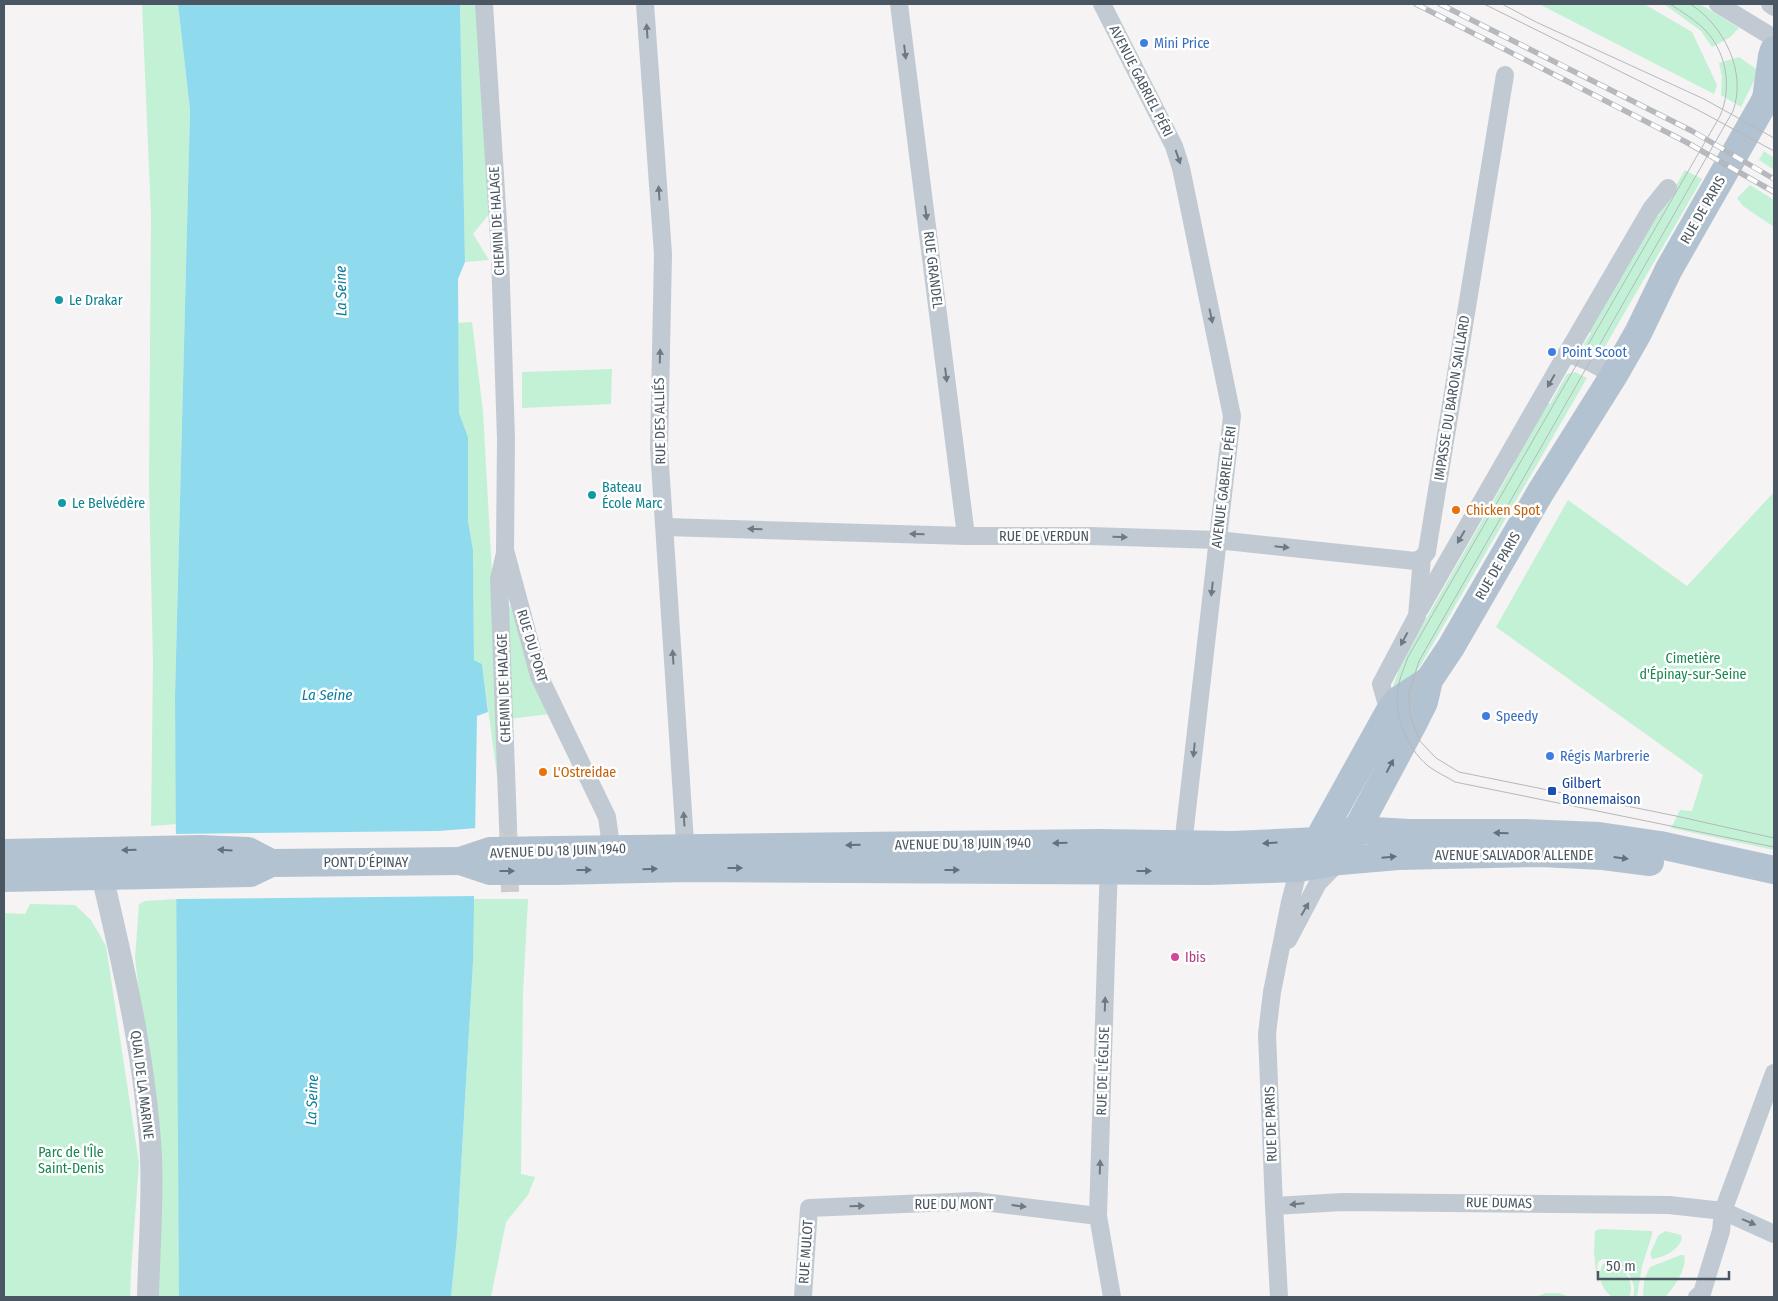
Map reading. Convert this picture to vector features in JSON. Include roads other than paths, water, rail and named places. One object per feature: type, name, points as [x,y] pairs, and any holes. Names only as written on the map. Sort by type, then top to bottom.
[{"type":"main road","name":"RUE DE PARIS","points":[[1340,861],[1424,702],[1429,680],[1540,493],[1614,375],[1638,333],[1669,269],[1770,95],[1774,50]]},
{"type":"main road","name":"RUE DE PARIS","points":[[1299,868],[1319,841],[1389,712],[1397,701],[1429,680]]},
{"type":"main road","name":"AVENUE SALVADOR ALLENDE","points":[[1319,841],[1356,830],[1409,833],[1524,833],[1599,836],[1660,845],[1774,870]]},
{"type":"main road","name":"AVENUE DU 18 JUIN 1940","points":[[460,861],[490,871],[555,860],[686,858],[1109,843],[1233,845],[1319,841]]},
{"type":"main road","name":"PONT D'ÉPINAY","points":[[100,864],[159,862],[201,849],[248,851],[271,863],[460,861]]},
{"type":"main road","points":[[4,853],[100,864]]},
{"type":"main road","name":"AVENUE SALVADOR ALLENDE","points":[[1299,868],[1340,861],[1429,855],[1572,854],[1696,868],[1774,887]]},
{"type":"main road","name":"AVENUE DU 18 JUIN 1940","points":[[686,858],[1109,871],[1299,868]]},
{"type":"main road","points":[[4,878],[100,864]]},
{"type":"street","name":"CHEMIN DE HALAGE","points":[[484,4],[500,254],[506,438]]},
{"type":"street","name":"RUE DES ALLIÉS","points":[[645,4],[663,254],[659,449],[686,858]]},
{"type":"street","name":"RUE GRANDEL","points":[[900,4],[966,536]]},
{"type":"street","name":"AVENUE GABRIEL PÉRI","points":[[1102,4],[1174,146],[1181,168],[1232,416],[1180,871]]},
{"type":"street","points":[[1718,4],[1774,38]]},
{"type":"street","points":[[1770,4],[1774,7]]},
{"type":"street","name":"IMPASSE DU BARON SAILLARD","points":[[1389,712],[1381,684],[1416,616],[1422,558],[1427,552],[1505,75]]},
{"type":"street","points":[[1416,616],[1567,353],[1652,209],[1668,188]]},
{"type":"street","points":[[1567,353],[1590,362],[1614,375]]},
{"type":"street","name":"RUE DU PORT","points":[[506,438],[505,550],[539,676],[607,817],[613,860]]},
{"type":"street","name":"RUE DE VERDUN","points":[[665,527],[966,536],[1090,536],[1218,540],[1415,561],[1422,558]]},
{"type":"street","name":"CHEMIN DE HALAGE","points":[[505,550],[499,579],[508,826]]},
{"type":"street","name":"RUE DE L'ÉGLISE","points":[[1109,843],[1098,1216],[1112,1297]]},
{"type":"street","name":"RUE DE PARIS","points":[[1281,951],[1309,903],[1318,883],[1340,861]]},
{"type":"street","name":"QUAI DE LA MARINE","points":[[100,864],[130,995],[145,1099],[151,1157],[148,1297]]},
{"type":"street","name":"RUE DE PARIS","points":[[1280,1297],[1274,1206],[1268,1034],[1272,992],[1290,902],[1299,868]]},
{"type":"street","points":[[1698,1297],[1702,1293],[1721,1231],[1723,1211],[1774,1073]]},
{"type":"street","name":"RUE DU MONT","points":[[809,1208],[975,1201],[1098,1216]]},
{"type":"street","name":"RUE DUMAS","points":[[1274,1206],[1320,1202],[1669,1205],[1723,1211],[1774,1234]]},
{"type":"street","name":"RUE MULOT","points":[[803,1297],[809,1208]]},
{"type":"water","name":"La Seine","points":[[178,4],[460,4],[465,262],[458,279],[459,413],[468,437],[468,521],[473,550],[474,660],[482,664],[488,712],[477,716],[473,962],[457,1237],[451,1297],[179,1297],[175,696],[190,110]]},
{"type":"tunnel","points":[[508,826],[510,892]]},
{"type":"tram line","points":[[1484,4],[1698,110],[1774,151]]},
{"type":"tram line","points":[[1502,4],[1536,22],[1704,99],[1774,138]]},
{"type":"tram line","points":[[1670,4],[1702,27],[1717,46],[1722,57],[1725,68],[1726,93],[1720,116],[1408,657],[1399,683],[1397,706],[1402,728],[1413,749],[1428,766],[1455,782],[1774,847]]},
{"type":"tram line","points":[[1690,4],[1713,24],[1730,51],[1737,81],[1737,96],[1733,111],[1419,661],[1409,693],[1410,716],[1420,741],[1436,758],[1459,772],[1774,838]]},
{"type":"railway","points":[[1416,4],[1686,142],[1774,192]]},
{"type":"railway","points":[[1440,4],[1692,131],[1774,179]]},
{"type":"place","name":"Mini Price","points":[[1144,43]]},
{"type":"place","name":"Le Drakar","points":[[59,300]]},
{"type":"place","name":"Point Scoot","points":[[1552,352]]},
{"type":"place","name":"Bateau École Marc","points":[[592,495]]},
{"type":"place","name":"Le Belvédère","points":[[62,503]]},
{"type":"place","name":"Chicken Spot","points":[[1456,510]]},
{"type":"place","name":"Speedy","points":[[1486,716]]},
{"type":"place","name":"Régis Marbrerie","points":[[1550,756]]},
{"type":"place","name":"L'Ostreidae","points":[[543,772]]},
{"type":"place","name":"Gilbert Bonnemaison","points":[[1552,791]]},
{"type":"place","name":"Ibis","points":[[1175,957]]},
{"type":"park label","name":"Cimetière d'Épinay-sur-Seine","points":[[1693,666]]},
{"type":"park label","name":"Parc de l'Île Saint-Denis","points":[[71,1160]]}]
